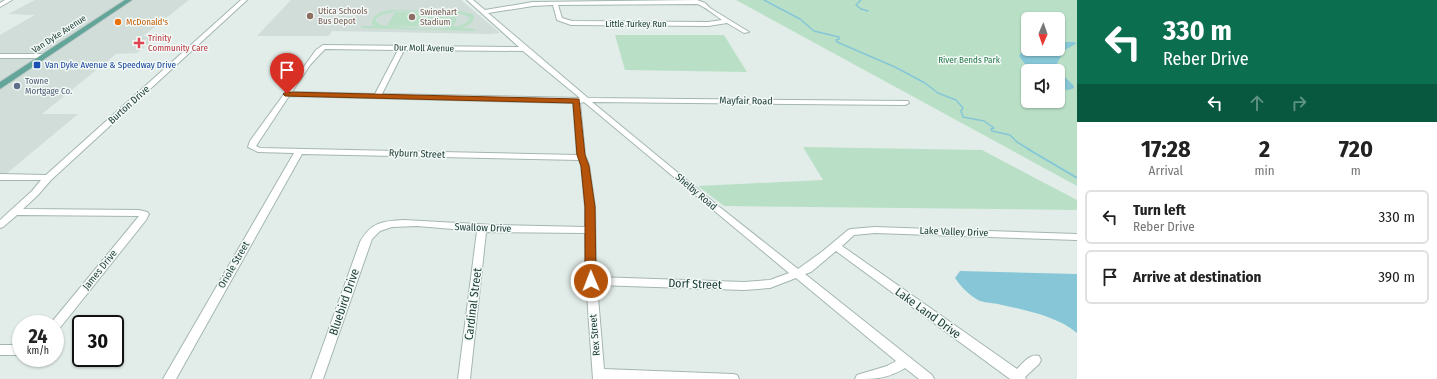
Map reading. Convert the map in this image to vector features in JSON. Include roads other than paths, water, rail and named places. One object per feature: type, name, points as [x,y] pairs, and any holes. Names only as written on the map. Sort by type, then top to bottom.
[{"type":"main road","name":"Van Dyke Avenue","points":[[0,86],[130,0]]},
{"type":"street","points":[[0,5],[9,0]]},
{"type":"street","name":"Burton Drive","points":[[0,225],[35,193],[48,178],[244,0]]},
{"type":"street","name":"Shelby Road","points":[[470,0],[581,100],[928,379]]},
{"type":"street","points":[[485,13],[521,7],[555,4],[699,2],[746,32]]},
{"type":"street","name":"Little Turkey Run","points":[[555,4],[559,19],[570,23],[708,24],[729,22]]},
{"type":"street","name":"Dur Moll Avenue","points":[[287,94],[318,51],[324,47],[525,49]]},
{"type":"street","points":[[378,96],[402,47]]},
{"type":"street","points":[[0,56],[44,56]]},
{"type":"street","name":"Mayfair Road","points":[[287,94],[581,100],[905,103]]},
{"type":"street","name":"Ryburn Street","points":[[287,94],[253,143],[252,148],[300,151],[582,158]]},
{"type":"street","name":"Rex Street","points":[[581,100],[582,158],[585,166],[590,207],[591,281],[599,376]]},
{"type":"street","name":"Oriole Street","points":[[169,379],[300,151]]},
{"type":"street","points":[[0,176],[48,178]]},
{"type":"street","name":"James Drive","points":[[14,212],[144,214],[143,218],[64,315]]},
{"type":"street","name":"Swallow Drive","points":[[377,228],[394,224],[408,224],[482,228],[590,230]]},
{"type":"street","name":"Bluebird Drive","points":[[317,379],[365,242],[368,236],[377,228]]},
{"type":"street","name":"Cardinal Street","points":[[464,379],[482,228]]},
{"type":"street","name":"Lake Valley Drive","points":[[797,274],[817,262],[851,232],[864,230],[1077,237]]},
{"type":"street","name":"Lake Land Drive","points":[[836,246],[1018,378]]},
{"type":"street","name":"Dorf Street","points":[[591,281],[753,286],[780,281],[797,274]]},
{"type":"street","points":[[0,350],[12,350]]},
{"type":"street","points":[[1018,378],[1035,360]]},
{"type":"street","points":[[861,379],[886,372],[906,361]]},
{"type":"street","points":[[599,376],[733,379]]},
{"type":"water","points":[[1065,42],[1077,43],[1065,50]]},
{"type":"water","points":[[1020,54],[1021,56],[1061,56],[1057,64],[1025,64],[1019,56]]},
{"type":"water","points":[[1065,77],[1074,86],[1074,88],[1065,90]]},
{"type":"water","points":[[960,271],[1077,274],[1077,333],[1070,327],[1052,318],[1011,307],[980,301],[966,291],[955,278]]},
{"type":"waterway","points":[[764,0],[800,19],[814,31],[839,37],[839,39],[836,40],[837,42],[895,67],[925,83],[938,93],[956,100],[963,108],[961,111],[963,117],[984,121],[994,128],[991,129],[992,131],[1010,135],[1017,142],[1030,150]]},
{"type":"waterway","points":[[861,0],[856,5],[861,9],[868,11]]},
{"type":"waterway","points":[[1028,149],[1077,178]]},
{"type":"place","name":"Utica Schools Bus Depot","points":[[310,16]]},
{"type":"place","name":"Swinehart Stadium","points":[[412,17]]},
{"type":"place","name":"McDonald's","points":[[118,22]]},
{"type":"place","name":"Trinity Community Care","points":[[139,43]]},
{"type":"place","name":"Van Dyke Avenue & Speedway Drive","points":[[37,65]]},
{"type":"place","name":"Towne Mortgage Co.","points":[[17,86]]},
{"type":"park label","name":"River Bends Park","points":[[969,60]]}]
